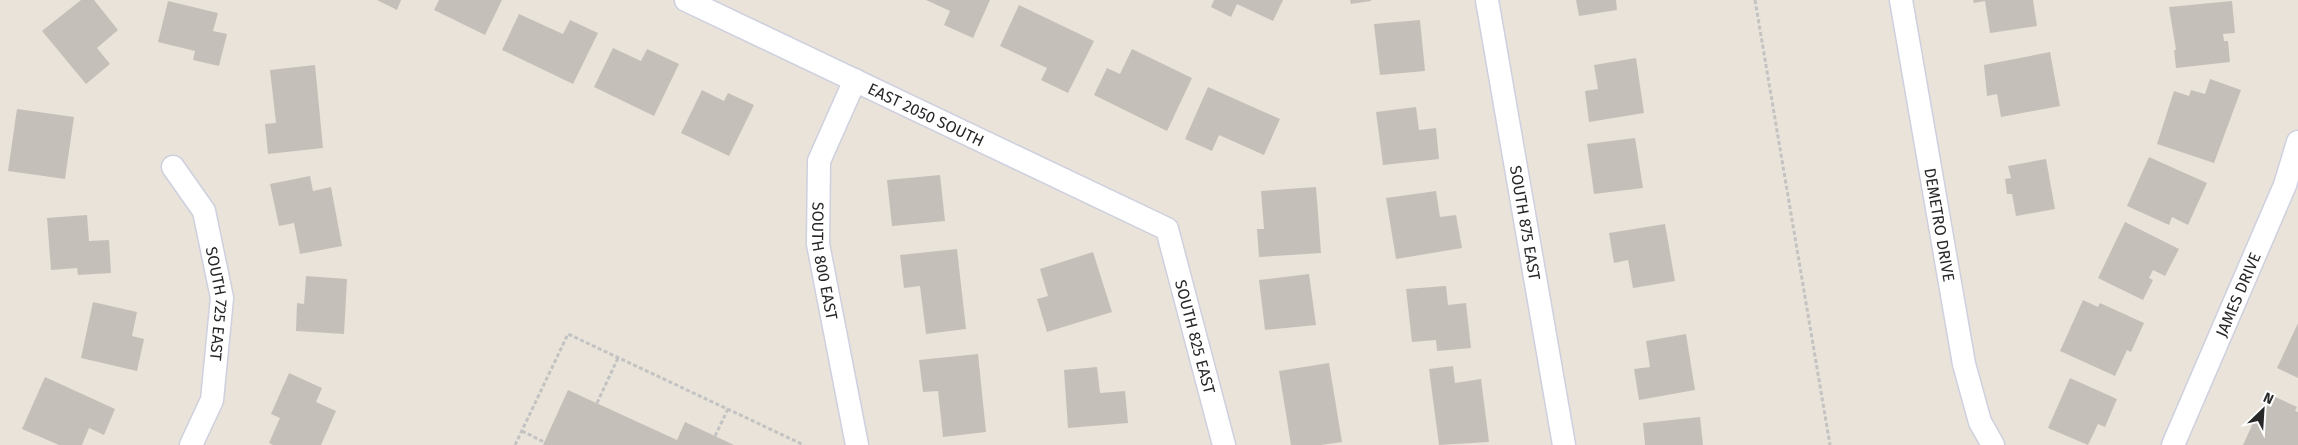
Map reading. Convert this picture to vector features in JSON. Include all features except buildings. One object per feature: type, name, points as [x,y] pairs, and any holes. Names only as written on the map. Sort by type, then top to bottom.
[{"type":"street","name":"EAST 2050 SOUTH","points":[[686,0],[1167,229]]},
{"type":"street","name":"SOUTH 875 EAST","points":[[1487,0],[1564,445]]},
{"type":"street","name":"DEMETRO DRIVE","points":[[1901,0],[1964,364],[1980,422],[1993,445]]},
{"type":"street","name":"SOUTH 800 EAST","points":[[855,80],[819,161],[818,244],[858,445]]},
{"type":"street","name":"JAMES DRIVE","points":[[2173,445],[2285,185],[2298,142]]},
{"type":"street","name":"SOUTH 725 EAST","points":[[173,167],[204,211],[222,298],[212,400],[191,445]]},
{"type":"street","name":"SOUTH 825 EAST","points":[[1167,229],[1224,445]]},
{"type":"path","points":[[1755,0],[1830,445]]},
{"type":"path","points":[[515,445],[568,334],[804,445]]},
{"type":"path","points":[[597,403],[618,358]]},
{"type":"path","points":[[715,436],[728,409]]},
{"type":"path","points":[[522,431],[544,442]]}]
